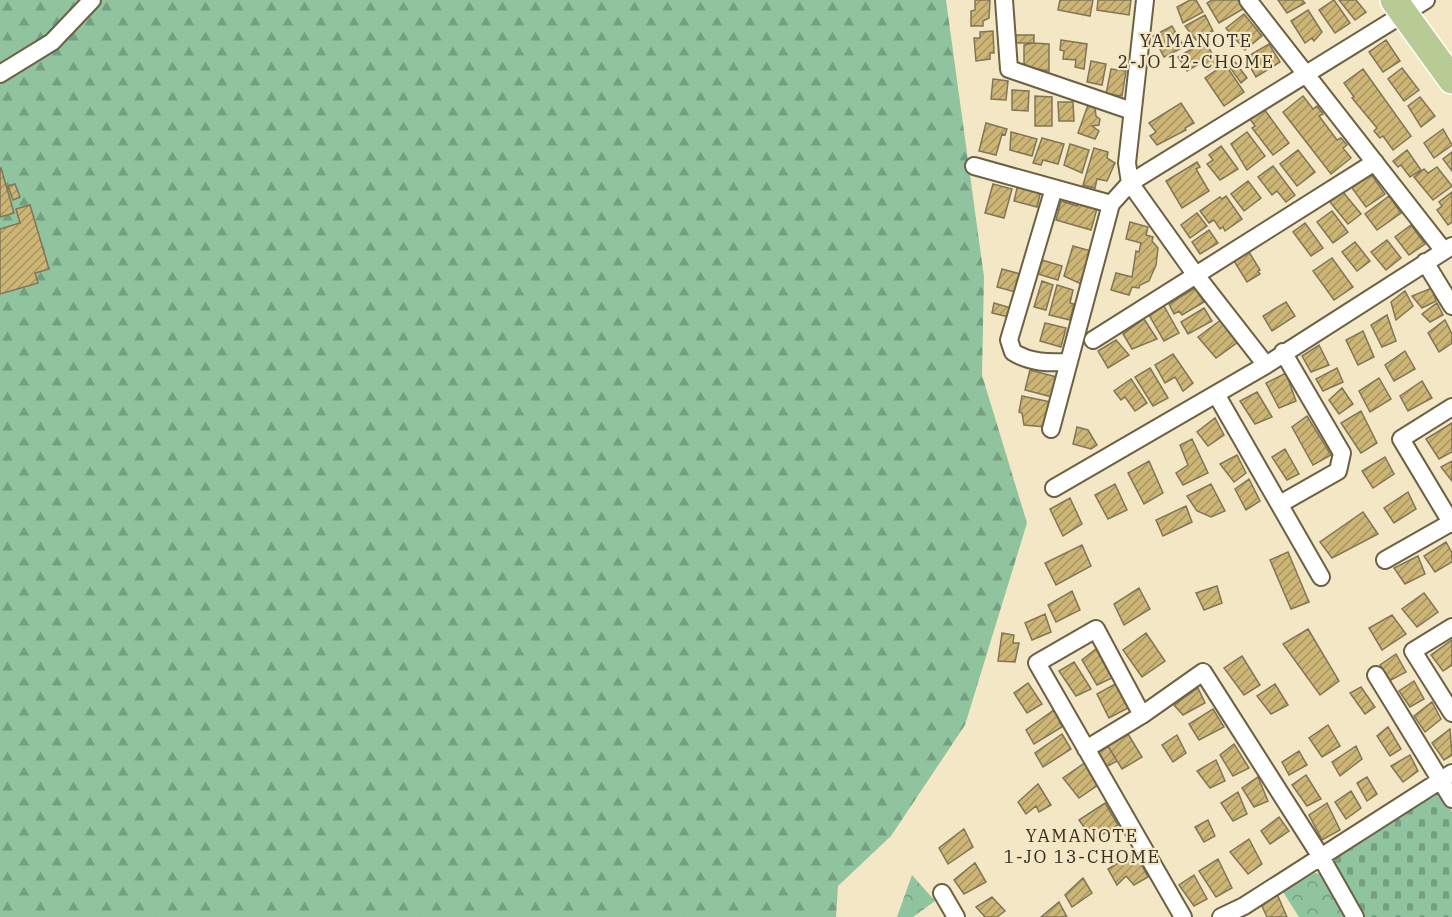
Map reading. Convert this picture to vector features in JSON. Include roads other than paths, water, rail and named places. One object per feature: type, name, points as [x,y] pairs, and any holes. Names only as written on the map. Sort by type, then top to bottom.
[{"type":"main road","points":[[1408,5],[1452,80]]},
{"type":"street","points":[[0,74],[52,42],[92,0]]},
{"type":"street","points":[[1004,0],[1009,69],[1132,111]]},
{"type":"street","points":[[1145,0],[1127,163],[1130,183],[1195,274],[1266,364]]},
{"type":"street","points":[[1054,489],[1266,364],[1448,249],[1375,162],[1248,0]]},
{"type":"street","points":[[1051,429],[1112,204],[1130,183],[1307,73],[1408,5]]},
{"type":"street","points":[[1093,339],[1375,162]]},
{"type":"street","points":[[974,166],[1112,204]]},
{"type":"street","points":[[1054,188],[1009,340],[1012,352],[1022,358],[1045,363],[1069,362]]},
{"type":"street","points":[[1425,262],[1452,306]]},
{"type":"street","points":[[1280,504],[1338,471],[1342,453],[1283,352]]},
{"type":"street","points":[[1216,394],[1321,577]]},
{"type":"street","points":[[1385,560],[1452,523],[1401,439],[1452,407]]},
{"type":"street","points":[[1452,627],[1413,651],[1452,713]]},
{"type":"street","points":[[1142,715],[1096,629],[1037,663],[1183,917]]},
{"type":"street","points":[[1086,749],[1142,715],[1203,672],[1321,857],[1355,917]]},
{"type":"street","points":[[1376,675],[1447,777],[1452,799]]},
{"type":"street","points":[[1221,917],[1447,777]]},
{"type":"street","points":[[942,893],[956,917]]},
{"type":"district","name":"YAMANOTE 2-JO 12-CHOME","points":[[1196,50]]},
{"type":"district","name":"YAMANOTE 1-JO 13-CHOME","points":[[1082,845]]}]
